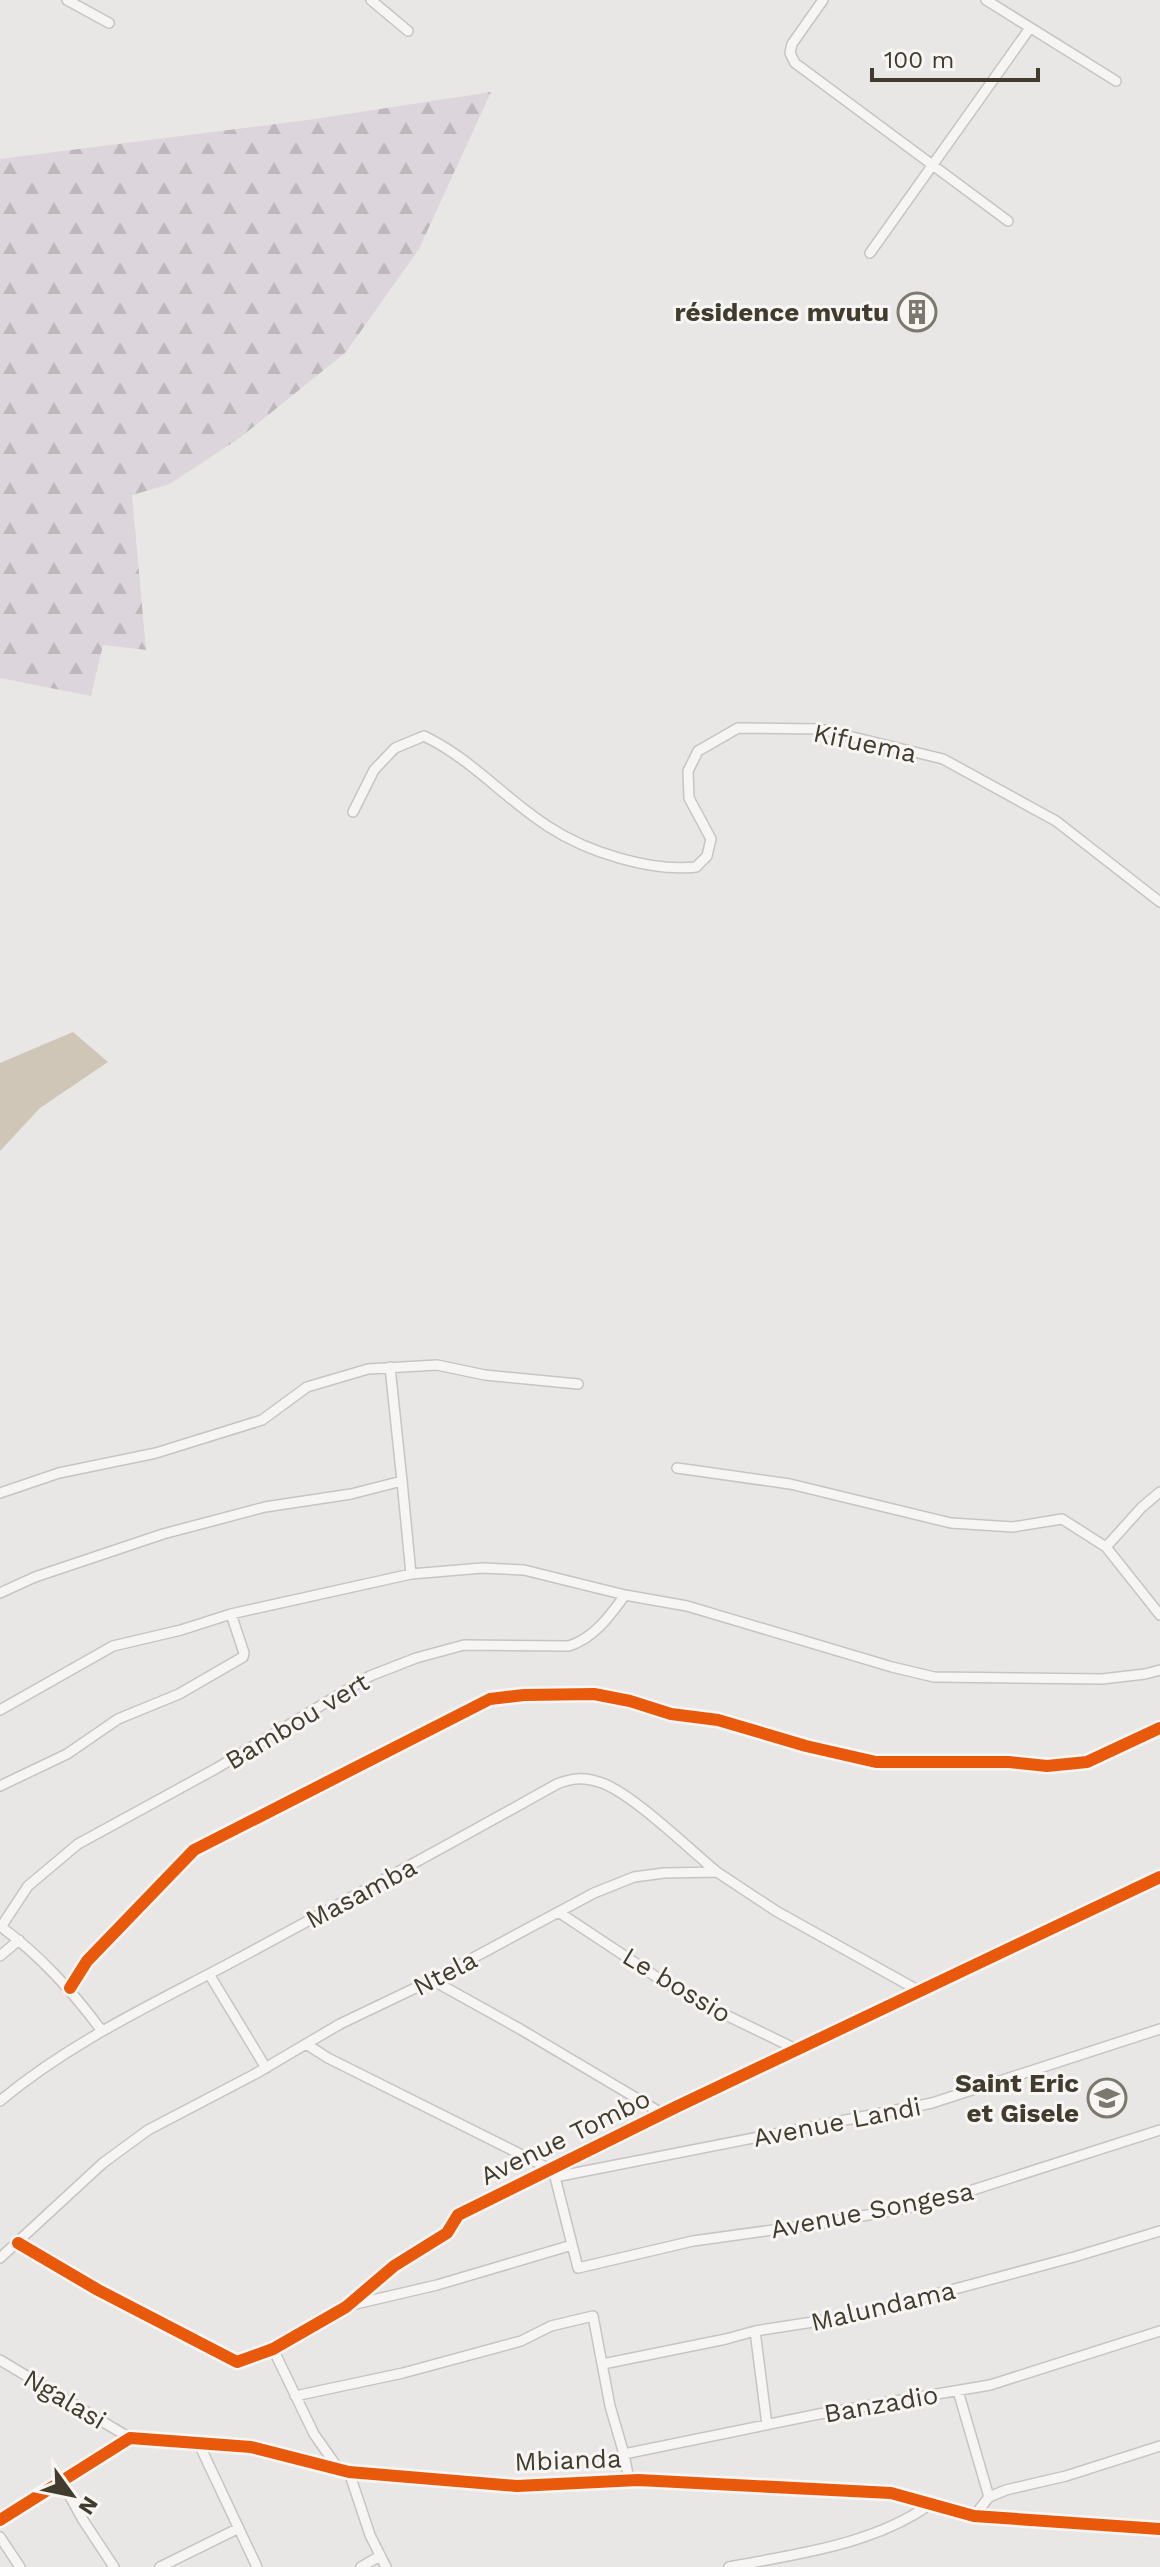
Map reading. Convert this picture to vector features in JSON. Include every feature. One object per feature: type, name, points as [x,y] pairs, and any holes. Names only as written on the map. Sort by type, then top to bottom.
[{"type":"street","points":[[67,0],[109,23]]},
{"type":"street","points":[[371,0],[408,31]]},
{"type":"street","points":[[823,0],[792,44],[790,53],[795,63],[1008,221]]},
{"type":"street","points":[[986,0],[1116,81]]},
{"type":"street","points":[[870,253],[1030,28]]},
{"type":"street","name":"Kifuema","points":[[353,812],[374,770],[395,748],[424,736],[451,749],[550,828],[619,860],[677,869],[696,867],[707,856],[711,839],[689,798],[688,771],[698,751],[738,728],[820,729],[943,759],[1056,821],[1160,902]]},
{"type":"street","points":[[0,1493],[59,1473],[156,1453],[262,1420],[307,1387],[368,1369],[437,1365],[485,1375],[578,1384]]},
{"type":"street","points":[[390,1367],[411,1574]]},
{"type":"street","points":[[677,1468],[790,1484],[951,1523],[1013,1527],[1062,1519],[1106,1547],[1160,1615]]},
{"type":"street","points":[[0,1593],[35,1577],[163,1534],[265,1507],[351,1494],[402,1481]]},
{"type":"street","points":[[1106,1547],[1160,1492]]},
{"type":"street","points":[[0,1710],[113,1646],[231,1614],[411,1574],[482,1568],[514,1569],[687,1606],[934,1677],[1102,1679],[1160,1670]]},
{"type":"street","name":"Bambou vert","points":[[0,1927],[28,1886],[78,1844],[217,1768],[370,1676],[416,1658],[464,1645],[569,1646],[582,1642],[625,1595]]},
{"type":"street","points":[[0,1786],[67,1754],[118,1719],[179,1694],[243,1657],[231,1614]]},
{"type":"street","points":[[70,1988],[87,1961],[194,1850],[490,1699],[594,1694],[671,1714],[718,1720],[806,1746],[876,1762],[1009,1762],[1047,1766],[1087,1762],[1160,1728]]},
{"type":"street","name":"Masamba","points":[[0,2101],[102,2031],[572,1778],[602,1782],[623,1794],[717,1872]]},
{"type":"street","points":[[717,1872],[776,1911],[921,1992]]},
{"type":"street","name":"Ntela","points":[[0,2258],[103,2163],[148,2130],[266,2068],[340,2024],[432,1980],[594,1893],[634,1877],[717,1872]]},
{"type":"street","name":"Avenue Tombo","points":[[18,2243],[98,2290],[237,2362],[273,2349],[346,2307],[394,2266],[447,2233],[458,2215],[552,2173],[663,2114],[1160,1877]]},
{"type":"street","name":"Le bossio","points":[[560,1913],[701,2003],[798,2050]]},
{"type":"street","points":[[0,1927],[19,1940],[70,1988],[102,2031]]},
{"type":"street","points":[[0,1956],[19,1940]]},
{"type":"street","points":[[209,1974],[266,2068]]},
{"type":"street","points":[[432,1980],[663,2114]]},
{"type":"street","name":"Avenue Landi","points":[[552,2173],[932,2103],[1160,2029]]},
{"type":"street","points":[[306,2044],[552,2173],[572,2245],[437,2285],[346,2307]]},
{"type":"street","name":"Avenue Songesa","points":[[572,2245],[578,2268],[693,2241],[929,2204],[1160,2130]]},
{"type":"street","name":"Malundama","points":[[603,2364],[755,2331],[858,2315],[1160,2231]]},
{"type":"street","points":[[295,2396],[403,2373],[521,2341],[551,2326],[593,2316],[610,2406],[629,2480]]},
{"type":"street","points":[[755,2331],[767,2425]]},
{"type":"street","name":"Banzadio","points":[[624,2454],[990,2385],[1160,2331]]},
{"type":"street","points":[[273,2349],[314,2434],[344,2471],[386,2567]]},
{"type":"street","name":"Ngalasi","points":[[0,2360],[130,2438]]},
{"type":"street","points":[[958,2391],[989,2497]]},
{"type":"street","points":[[0,2520],[130,2438]]},
{"type":"street","name":"Mbianda","points":[[130,2438],[251,2447],[344,2471],[517,2486],[629,2480],[891,2493],[974,2516],[1160,2529]]},
{"type":"street","points":[[198,2442],[257,2567]]},
{"type":"street","points":[[974,2516],[989,2497],[1160,2446]]},
{"type":"street","points":[[61,2480],[114,2567]]},
{"type":"street","points":[[729,2567],[799,2554],[889,2529],[929,2505]]},
{"type":"street","points":[[160,2567],[237,2529]]},
{"type":"street","points":[[0,2537],[20,2567]]},
{"type":"street","points":[[361,2567],[380,2556]]},
{"type":"green space","points":[[491,92],[419,249],[346,352],[241,437],[170,484],[132,495],[146,650],[103,645],[91,696],[0,678],[0,159],[308,120]]},
{"type":"shaded area","points":[[73,1032],[108,1062],[40,1108],[0,1151],[0,1063]]},
{"type":"cycle path","points":[[70,1988],[87,1961],[194,1850],[490,1699],[594,1694],[671,1714],[718,1720],[806,1746],[876,1762],[1009,1762],[1047,1766],[1087,1762],[1160,1728]]},
{"type":"cycle path","points":[[18,2243],[98,2290],[237,2362],[273,2349],[346,2307],[394,2266],[447,2233],[458,2215],[676,2107],[1160,1877]]},
{"type":"cycle path","points":[[0,2520],[130,2438],[251,2447],[349,2472],[517,2486],[638,2480],[891,2493],[974,2516],[1160,2529]]},
{"type":"place","name":"résidence mvutu","points":[[917,312]]},
{"type":"place","name":"Saint Eric et Gisele","points":[[1107,2098]]}]
